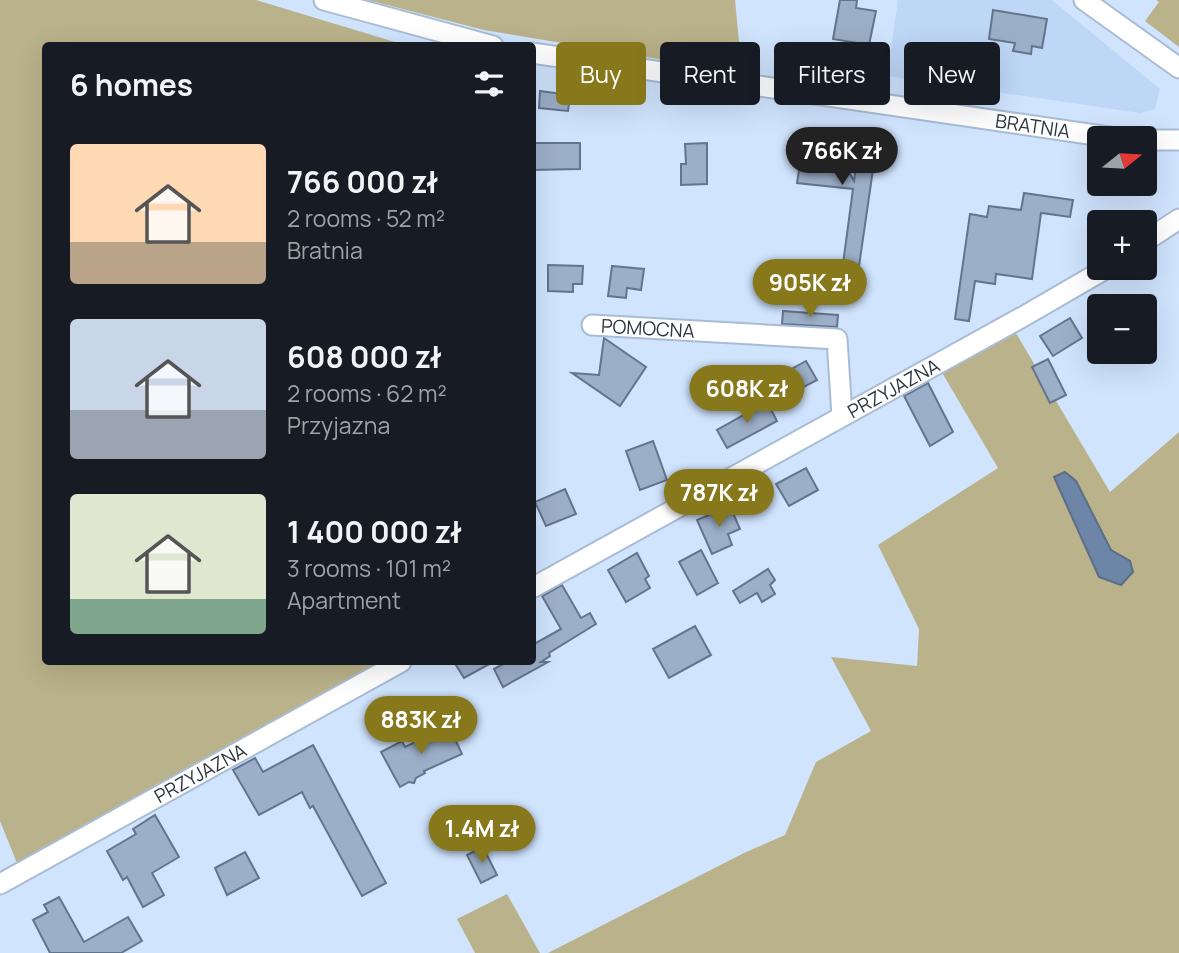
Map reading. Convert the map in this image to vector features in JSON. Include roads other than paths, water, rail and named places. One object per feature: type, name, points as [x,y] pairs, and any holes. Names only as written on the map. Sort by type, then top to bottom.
[{"type":"street","points":[[324,0],[477,42]]},
{"type":"street","points":[[1084,0],[1179,68]]},
{"type":"street","name":"BRATNIA","points":[[536,54],[1087,134]]},
{"type":"street","points":[[1157,140],[1179,139]]},
{"type":"street","points":[[1157,233],[1179,219]]},
{"type":"street","name":"PRZYJAZNA","points":[[536,587],[1087,279]]},
{"type":"street","name":"POMOCNA","points":[[592,325],[838,339],[842,416]]},
{"type":"street","name":"PRZYJAZNA","points":[[0,884],[396,665]]}]
